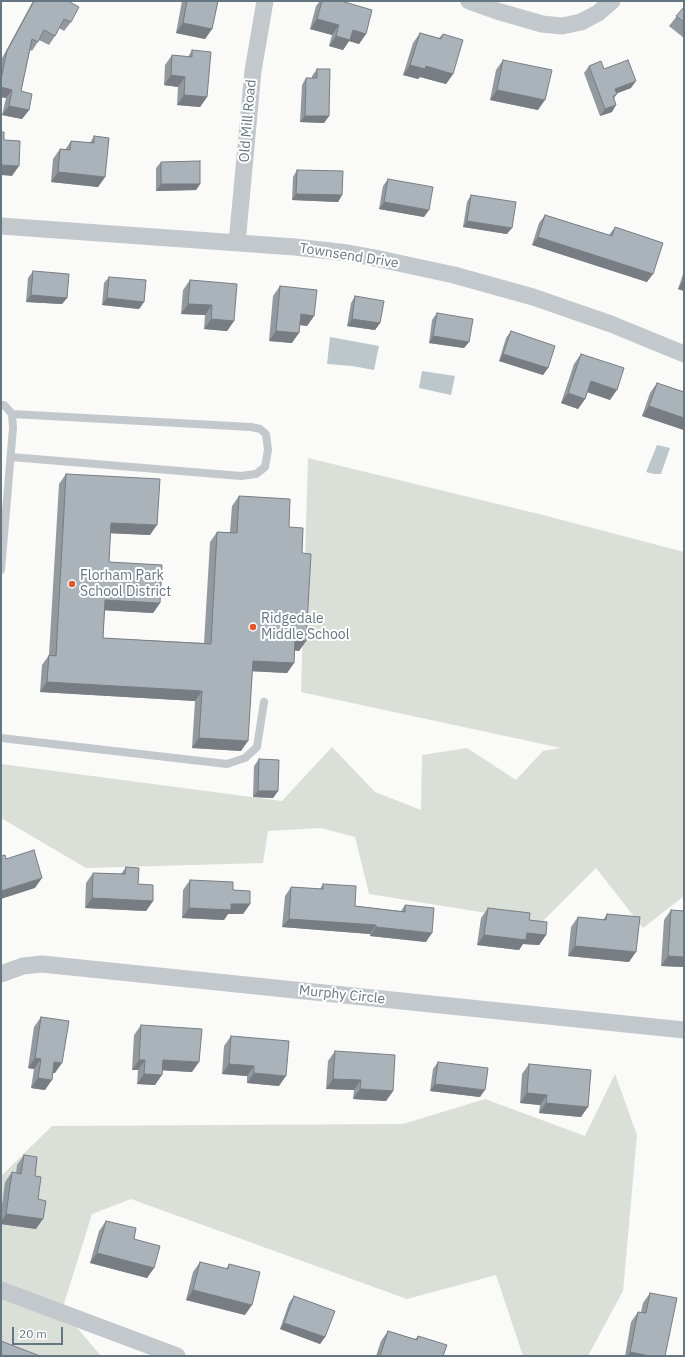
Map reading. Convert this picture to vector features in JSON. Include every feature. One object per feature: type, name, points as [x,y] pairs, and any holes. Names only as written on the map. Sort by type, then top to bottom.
[{"type":"street","name":"Old Mill Road","points":[[237,243],[253,71],[265,1]]},
{"type":"street","points":[[469,1],[542,24],[562,26],[581,22],[598,13],[612,1]]},
{"type":"street","name":"Townsend Drive","points":[[1,226],[237,243],[348,253],[454,275],[540,299],[611,324],[684,354]]},
{"type":"street","name":"Murphy Circle","points":[[1,974],[23,966],[42,964],[684,1030]]},
{"type":"street","points":[[1,1290],[177,1356]]},
{"type":"lane","points":[[1,405],[4,405],[12,414],[14,428],[1,570]]},
{"type":"lane","points":[[11,456],[242,476],[256,474],[265,467],[268,450],[266,434],[260,429],[251,427],[12,414]]},
{"type":"lane","points":[[1,738],[227,764],[245,758],[257,747],[264,702]]},
{"type":"shaded area","points":[[330,337],[379,346],[374,370],[327,364]]},
{"type":"shaded area","points":[[422,371],[455,376],[451,395],[419,388]]},
{"type":"shaded area","points":[[657,445],[670,448],[661,474],[646,472]]},
{"type":"shaded area","points":[[308,458],[543,515],[684,552],[684,896],[643,928],[596,868],[542,922],[369,894],[355,837],[321,828],[268,831],[263,863],[86,868],[1,818],[1,764],[282,801],[332,747],[375,792],[421,810],[422,755],[467,748],[516,780],[543,751],[561,748],[301,692]]},
{"type":"shaded area","points":[[615,1074],[637,1135],[623,1291],[588,1356],[523,1356],[496,1275],[407,1299],[131,1199],[92,1214],[62,1310],[101,1356],[1,1356],[1,1176],[52,1126],[403,1124],[485,1099],[585,1136]]},
{"type":"building","points":[[34,1],[68,1],[79,7],[71,22],[64,19],[55,36],[44,30],[38,42],[32,39],[21,91],[32,94],[29,110],[9,106],[12,90],[1,87],[1,79],[7,51]]},
{"type":"building","points":[[187,1],[218,1],[212,29],[183,23]]},
{"type":"building","points":[[322,1],[341,1],[372,10],[366,34],[353,30],[350,40],[336,36],[339,25],[317,19]]},
{"type":"building","points":[[684,7],[684,22],[676,16]]},
{"type":"building","points":[[420,33],[441,39],[443,34],[463,40],[453,74],[426,66],[425,69],[410,65]]},
{"type":"building","points":[[192,50],[211,52],[207,97],[184,95],[185,77],[171,75],[172,55],[192,57]]},
{"type":"building","points":[[503,60],[552,70],[545,100],[497,90]]},
{"type":"building","points":[[628,60],[636,81],[615,89],[617,94],[613,96],[616,105],[605,109],[589,66],[601,61],[604,69]]},
{"type":"building","points":[[317,69],[330,69],[329,116],[305,116],[306,78],[317,78]]},
{"type":"building","points":[[1,132],[4,132],[4,140],[20,141],[19,166],[1,165]]},
{"type":"building","points":[[94,136],[109,138],[105,177],[58,172],[60,149],[70,150],[71,141],[94,143]]},
{"type":"building","points":[[200,161],[200,184],[161,184],[161,162]]},
{"type":"building","points":[[297,170],[343,171],[342,195],[296,194]]},
{"type":"building","points":[[388,179],[433,187],[429,210],[384,202]]},
{"type":"building","points":[[471,195],[516,202],[512,228],[467,221]]},
{"type":"building","points":[[545,215],[612,236],[615,227],[663,243],[653,274],[538,237]]},
{"type":"building","points":[[33,271],[69,274],[67,298],[31,295]]},
{"type":"building","points":[[109,277],[146,280],[144,302],[107,298]]},
{"type":"building","points":[[190,280],[237,284],[234,321],[211,319],[212,305],[188,304]]},
{"type":"building","points":[[280,286],[317,290],[314,316],[301,314],[299,333],[276,331]]},
{"type":"building","points":[[355,296],[384,301],[380,323],[352,319]]},
{"type":"building","points":[[437,313],[473,319],[469,342],[433,336]]},
{"type":"building","points":[[511,331],[555,346],[548,368],[503,354]]},
{"type":"building","points":[[581,354],[624,368],[617,390],[591,381],[585,399],[568,393]]},
{"type":"building","points":[[657,383],[684,392],[684,418],[649,406]]},
{"type":"building","name":"Ridgedale Middle School","points":[[66,474],[160,479],[157,525],[111,523],[109,562],[162,565],[160,603],[105,600],[103,638],[211,644],[217,532],[237,533],[239,496],[290,499],[289,527],[303,528],[302,553],[311,554],[306,641],[295,640],[294,663],[253,661],[248,741],[199,738],[202,691],[47,682],[49,655],[56,656]]},
{"type":"building","points":[[259,759],[279,760],[278,791],[258,791]]},
{"type":"building","points":[[34,850],[42,878],[1,891],[1,856],[5,855],[6,859]]},
{"type":"building","points":[[126,867],[139,868],[138,884],[153,885],[153,901],[92,898],[93,873],[125,874]]},
{"type":"building","points":[[190,880],[233,882],[233,890],[250,891],[250,904],[231,904],[231,910],[189,908]]},
{"type":"building","points":[[323,884],[356,886],[355,906],[405,912],[405,905],[434,908],[432,933],[376,927],[376,925],[289,919],[291,887],[323,889]]},
{"type":"building","points":[[488,908],[530,913],[529,920],[547,922],[546,935],[527,933],[526,940],[484,935]]},
{"type":"building","points":[[671,910],[684,911],[684,957],[668,956]]},
{"type":"building","points":[[607,914],[640,917],[636,952],[575,946],[578,917],[606,920]]},
{"type":"building","points":[[41,1017],[69,1021],[62,1063],[54,1062],[52,1080],[38,1078],[41,1059],[35,1058]]},
{"type":"building","points":[[141,1025],[202,1029],[199,1062],[163,1060],[162,1075],[144,1074],[145,1060],[139,1060]]},
{"type":"building","points":[[231,1036],[289,1041],[286,1076],[254,1073],[254,1066],[229,1064]]},
{"type":"building","points":[[335,1051],[395,1055],[393,1091],[360,1089],[361,1080],[333,1079]]},
{"type":"building","points":[[438,1062],[488,1068],[485,1090],[435,1084]]},
{"type":"building","points":[[529,1064],[591,1070],[588,1107],[546,1103],[547,1095],[527,1093]]},
{"type":"building","points":[[24,1155],[37,1157],[35,1176],[41,1177],[38,1199],[46,1201],[43,1219],[6,1214],[12,1172],[21,1174]]},
{"type":"building","points":[[106,1221],[136,1228],[134,1239],[160,1246],[154,1268],[97,1253]]},
{"type":"building","points":[[200,1262],[228,1269],[229,1264],[260,1272],[252,1305],[193,1290]]},
{"type":"building","points":[[650,1293],[677,1298],[665,1356],[650,1356],[630,1352],[638,1312],[646,1313]]},
{"type":"building","points":[[294,1296],[335,1311],[325,1337],[284,1323]]},
{"type":"building","points":[[388,1331],[417,1340],[418,1336],[447,1345],[443,1356],[380,1356]]},
{"type":"building","points":[[1,1341],[40,1356],[1,1356]]},
{"type":"place","name":"Florham Park School District","points":[[72,584]]},
{"type":"place","name":"Ridgedale Middle School","points":[[253,627]]}]
